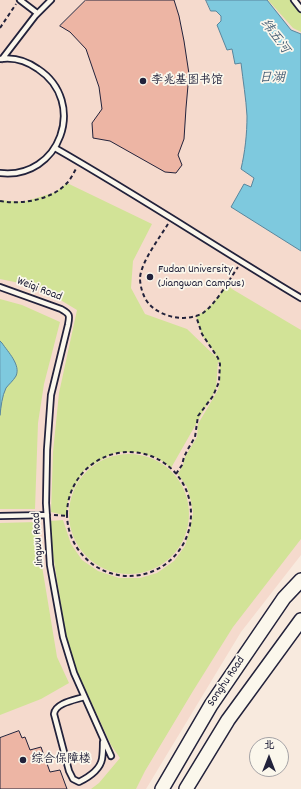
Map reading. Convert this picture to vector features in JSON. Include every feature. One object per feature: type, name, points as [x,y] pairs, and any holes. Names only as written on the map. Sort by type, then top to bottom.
[{"type":"main road","name":"Songhu Road","points":[[162,789],[211,705],[284,598],[301,580]]},
{"type":"main road","name":"Songhu Road","points":[[186,789],[228,720],[301,620]]},
{"type":"lane","points":[[20,0],[37,14]]},
{"type":"lane","points":[[1,59],[37,14],[51,0]]},
{"type":"lane","points":[[294,0],[301,9]]},
{"type":"lane","points":[[0,173],[8,174],[25,172],[40,164],[55,148],[62,135],[65,118],[63,102],[57,88],[45,73],[31,64],[12,59],[1,59]]},
{"type":"lane","points":[[55,148],[172,217],[241,262],[301,298]]},
{"type":"lane","name":"Weiqi Road","points":[[0,287],[61,309],[69,315]]},
{"type":"lane","name":"Jingwu Road","points":[[69,315],[68,325],[51,395],[47,450],[46,502],[50,565],[63,638],[74,673],[111,756]]},
{"type":"lane","points":[[0,516],[47,515]]},
{"type":"lane","points":[[84,697],[64,703],[54,710],[68,771],[73,779],[79,782],[87,778],[97,769],[102,760],[104,740]]},
{"type":"path","points":[[0,28],[20,0]]},
{"type":"path","points":[[0,201],[23,202],[56,192],[67,183],[80,162]]},
{"type":"path","points":[[172,217],[145,262],[140,278],[147,300],[150,306],[156,310],[172,317],[181,318],[196,316],[213,303],[241,262]]},
{"type":"path","points":[[176,474],[182,465],[184,457],[195,437],[198,416],[213,396],[219,382],[220,364],[218,358],[202,334],[196,316]]},
{"type":"path","points":[[120,452],[137,452],[158,458],[171,468],[182,480],[187,489],[190,500],[191,513],[189,530],[184,544],[168,563],[156,570],[137,575],[125,576],[111,573],[87,560],[80,553],[73,542],[68,528],[67,516],[67,505],[70,495],[84,470],[102,458],[110,454],[120,452]]},
{"type":"path","points":[[47,515],[67,516]]},
{"type":"shaded area","name":"Fudan University (Jiangwan Campus)","points":[[0,0],[301,0],[301,555],[241,632],[146,789],[0,789]]},
{"type":"green space","points":[[268,0],[292,0],[301,12],[301,32],[293,28]]},
{"type":"green space","points":[[67,183],[152,224],[133,261],[131,288],[145,314],[187,329],[216,357],[214,351],[202,335],[196,316],[210,306],[227,285],[301,330],[301,539],[233,627],[145,771],[136,789],[91,789],[99,783],[120,758],[111,745],[77,671],[66,635],[53,555],[50,521],[63,520],[71,544],[82,560],[98,571],[119,578],[140,578],[157,573],[174,561],[185,546],[193,513],[187,487],[178,474],[185,457],[197,437],[198,424],[218,390],[220,381],[220,364],[218,361],[216,389],[171,468],[158,458],[137,452],[120,452],[111,454],[84,470],[70,495],[67,505],[67,516],[51,512],[53,452],[59,393],[77,310],[39,287],[0,279],[0,200],[23,202],[56,192]]},
{"type":"green space","points":[[0,299],[22,305],[60,322],[44,384],[38,423],[35,509],[0,509]]},
{"type":"green space","points":[[129,454],[141,455],[152,459],[162,464],[171,472],[179,481],[184,491],[188,502],[188,526],[184,537],[179,547],[171,556],[162,564],[152,569],[141,573],[129,574],[117,573],[106,569],[96,564],[87,556],[79,547],[74,537],[70,526],[69,514],[70,502],[74,491],[79,481],[87,472],[96,464],[106,459],[117,455]]},
{"type":"green space","points":[[37,522],[41,560],[57,657],[69,683],[41,699],[0,715],[0,523]]},
{"type":"water","name":"日湖","points":[[206,0],[267,0],[291,30],[301,34],[301,251],[231,207],[244,184],[251,187],[254,178],[241,169],[247,129],[245,96],[241,63],[235,64],[232,49],[227,50],[217,25],[221,21],[221,16],[216,11],[211,11]]},
{"type":"water","points":[[0,341],[13,359],[17,367],[17,372],[14,379],[6,388],[0,415]]},
{"type":"building","name":"李兆基图书馆","points":[[86,0],[174,0],[179,16],[189,74],[184,139],[178,155],[182,165],[176,173],[165,172],[110,141],[93,138],[92,123],[102,109],[99,87],[86,49],[70,32],[60,26]]},
{"type":"building","name":"综合保障楼","points":[[19,731],[22,738],[25,737],[30,750],[41,747],[50,772],[60,770],[67,789],[0,789],[0,738]]},
{"type":"place","name":"李兆基图书馆","points":[[143,81]]},
{"type":"place","name":"Fudan University (Jiangwan Campus)","points":[[150,277]]},
{"type":"place","name":"综合保障楼","points":[[23,760]]},
{"type":"water label","name":"纬五河","points":[[274,37]]}]
